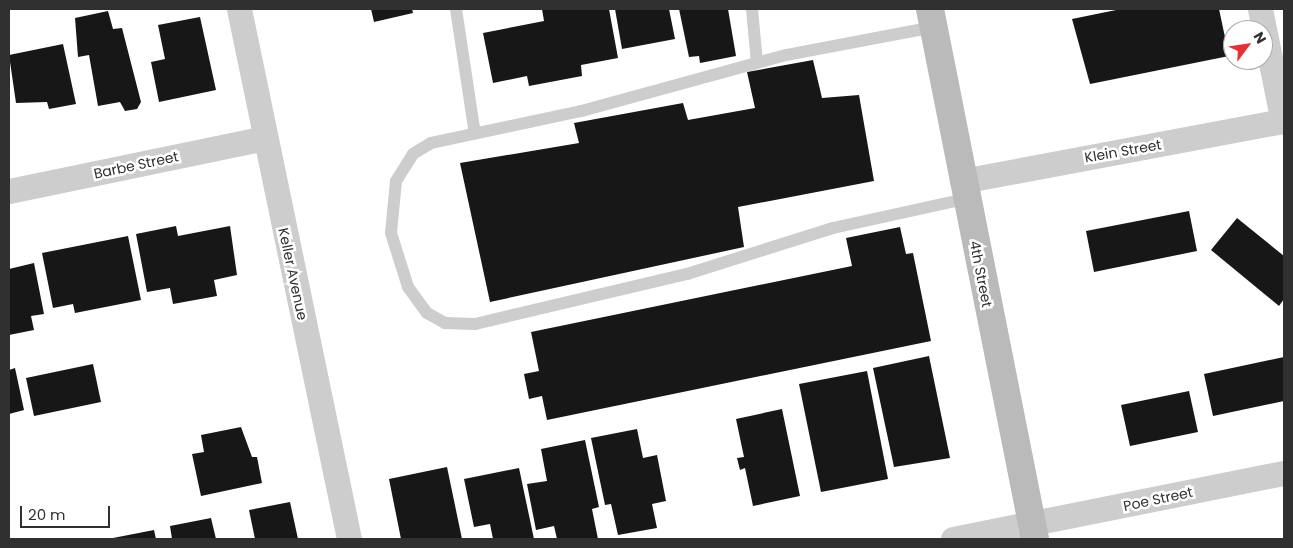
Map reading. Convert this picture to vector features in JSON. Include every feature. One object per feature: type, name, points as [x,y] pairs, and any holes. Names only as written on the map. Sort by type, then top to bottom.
[{"type":"main road","name":"4th Street","points":[[932,18],[964,190],[1033,532]]},
{"type":"street","name":"Keller Avenue","points":[[239,9],[264,138],[349,539]]},
{"type":"street","points":[[1260,9],[1283,122]]},
{"type":"street","name":"Klein Street","points":[[964,190],[1283,122]]},
{"type":"street","name":"Barbe Street","points":[[9,191],[264,138]]},
{"type":"street","name":"Poe Street","points":[[953,539],[1033,532],[1284,473]]},
{"type":"lane","points":[[456,9],[475,134]]},
{"type":"lane","points":[[752,9],[757,63]]},
{"type":"lane","points":[[932,18],[581,111],[431,144],[413,154],[396,181],[391,233],[408,287],[427,313],[445,323],[475,324],[687,274],[833,228],[964,190]]},
{"type":"building","points":[[371,9],[412,9],[413,13],[374,22]]},
{"type":"building","points":[[542,9],[609,9],[618,58],[581,65],[582,76],[529,86],[527,76],[493,83],[483,33],[544,21]]},
{"type":"building","points":[[615,9],[669,9],[675,39],[622,49]]},
{"type":"building","points":[[679,9],[728,9],[736,56],[700,63],[699,56],[689,57]]},
{"type":"building","points":[[1121,9],[1219,9],[1223,28],[1223,57],[1090,84],[1072,19]]},
{"type":"building","points":[[108,11],[113,29],[122,28],[141,102],[137,109],[125,111],[120,102],[98,106],[89,55],[78,57],[75,18]]},
{"type":"building","points":[[200,17],[216,90],[159,102],[151,62],[165,59],[158,25]]},
{"type":"building","points":[[63,44],[76,104],[49,109],[47,102],[16,103],[9,55]]},
{"type":"building","points":[[813,60],[822,98],[859,95],[874,181],[738,207],[744,247],[490,302],[460,163],[579,143],[574,123],[683,103],[688,120],[755,108],[747,72]]},
{"type":"building","points":[[1189,211],[1197,251],[1094,272],[1086,231]]},
{"type":"building","points":[[1237,218],[1284,256],[1284,299],[1279,306],[1211,250]]},
{"type":"building","points":[[176,226],[178,236],[230,226],[237,275],[214,280],[217,296],[173,304],[170,288],[147,292],[136,234]]},
{"type":"building","points":[[900,227],[906,254],[913,253],[931,341],[547,420],[542,396],[529,399],[524,374],[539,371],[531,332],[852,266],[846,238]]},
{"type":"building","points":[[128,236],[141,300],[75,313],[73,304],[53,308],[42,253]]},
{"type":"building","points":[[34,263],[44,314],[31,316],[34,330],[9,335],[9,269]]},
{"type":"building","points":[[929,356],[950,458],[894,467],[873,368]]},
{"type":"building","points":[[1284,357],[1284,401],[1213,416],[1204,374]]},
{"type":"building","points":[[93,364],[101,402],[34,416],[26,378]]},
{"type":"building","points":[[15,368],[24,410],[9,414],[9,370]]},
{"type":"building","points":[[867,371],[888,479],[821,492],[799,384]]},
{"type":"building","points":[[1189,391],[1198,432],[1130,446],[1121,405]]},
{"type":"building","points":[[782,409],[800,496],[753,506],[745,468],[740,470],[737,458],[744,457],[736,419]]},
{"type":"building","points":[[241,427],[252,457],[257,457],[262,483],[201,496],[192,454],[204,452],[201,435]]},
{"type":"building","points":[[637,429],[643,458],[657,455],[666,501],[652,504],[657,528],[618,535],[611,504],[605,505],[591,438]]},
{"type":"building","points":[[585,440],[599,507],[592,509],[598,539],[557,539],[554,526],[536,530],[527,484],[547,481],[541,449]]},
{"type":"building","points":[[447,467],[462,539],[401,539],[389,479]]},
{"type":"building","points":[[519,468],[534,539],[493,539],[490,524],[474,527],[464,479]]},
{"type":"building","points":[[290,502],[298,539],[255,539],[249,510]]},
{"type":"building","points":[[211,518],[216,539],[172,539],[170,526]]},
{"type":"building","points":[[154,530],[156,539],[113,539],[113,538]]}]
